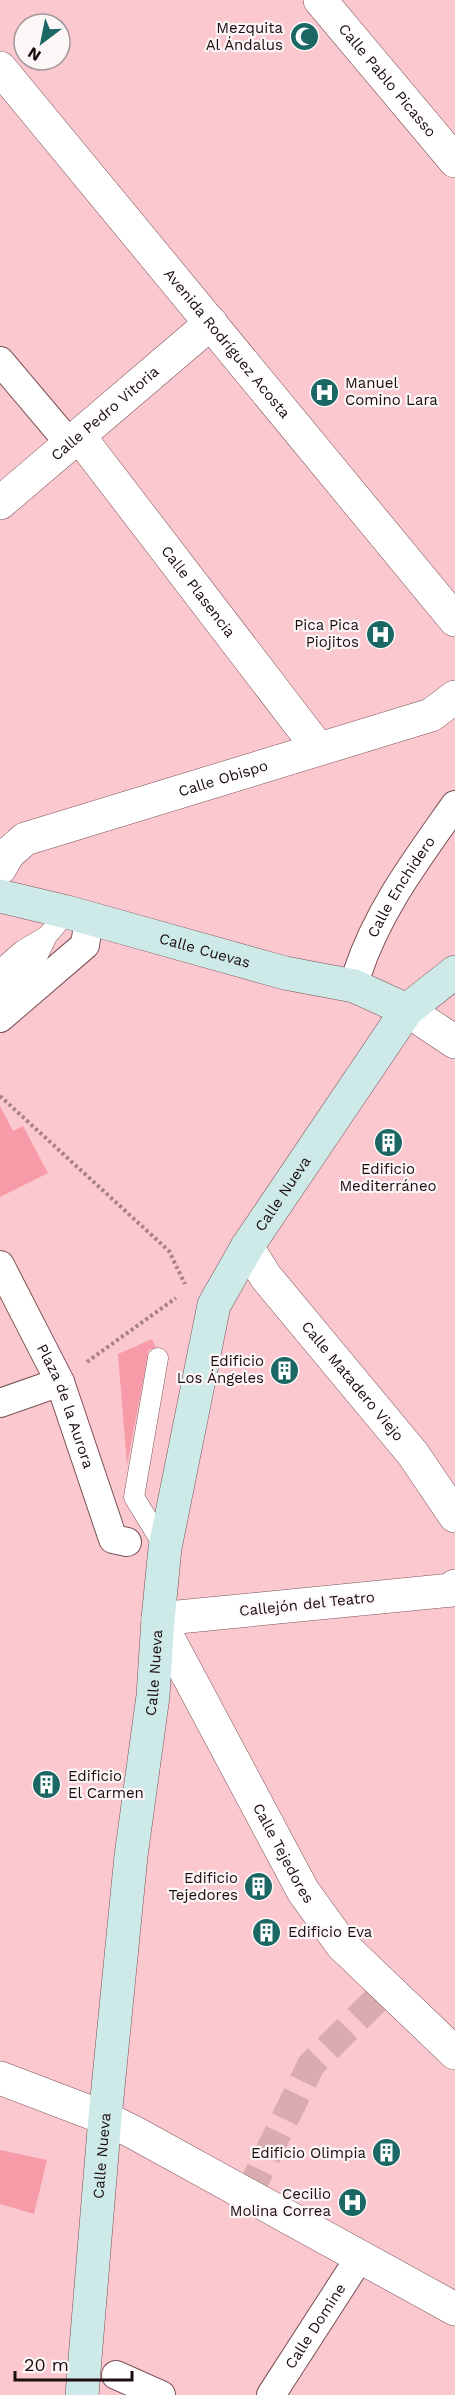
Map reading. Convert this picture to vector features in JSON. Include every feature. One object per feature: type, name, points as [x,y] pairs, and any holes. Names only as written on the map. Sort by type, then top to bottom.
[{"type":"main road","name":"Calle Cuevas","points":[[0,896],[67,923],[285,973],[354,986],[407,1010]]},
{"type":"main road","name":"Calle Nueva","points":[[82,2395],[105,2118],[131,1856],[153,1696],[165,1548],[214,1305],[247,1247],[407,1010],[455,972]]},
{"type":"street","name":"Calle Pablo Picasso","points":[[320,0],[455,161]]},
{"type":"street","name":"Avenida Rodríguez Acosta","points":[[0,68],[455,620]]},
{"type":"street","name":"Calle Pedro Vitoria","points":[[0,503],[211,323]]},
{"type":"street","points":[[0,361],[74,440]]},
{"type":"street","name":"Calle Plasencia","points":[[74,440],[318,748]]},
{"type":"street","name":"Calle Obispo","points":[[0,868],[8,854],[24,839],[447,708]]},
{"type":"street","name":"Calle Enchidero","points":[[357,974],[366,948],[387,905],[455,805]]},
{"type":"street","points":[[0,1018],[85,945],[67,923]]},
{"type":"street","points":[[407,1010],[455,1042]]},
{"type":"street","name":"Calle Matadero Viejo","points":[[247,1247],[266,1277],[413,1454],[455,1516]]},
{"type":"street","name":"Plaza de la Aurora","points":[[0,1265],[60,1382],[113,1539],[127,1542]]},
{"type":"street","points":[[0,1403],[60,1382]]},
{"type":"street","name":"Callejón del Teatro","points":[[158,1619],[454,1593]]},
{"type":"street","name":"Calle Tejedores","points":[[158,1619],[303,1891],[342,1945],[455,2053]]},
{"type":"street","points":[[0,2078],[105,2118],[455,2309]]},
{"type":"street","name":"Calle Domine","points":[[271,2395],[360,2257]]},
{"type":"street","points":[[116,2375],[161,2395]]},
{"type":"lane","points":[[0,970],[22,950],[67,923]]},
{"type":"lane","points":[[0,992],[36,959],[67,923]]},
{"type":"lane","points":[[158,1358],[134,1497],[165,1548]]},
{"type":"path","points":[[0,1096],[170,1251],[188,1290]]},
{"type":"path","points":[[60,1382],[178,1297]]},
{"type":"shaded area","points":[[0,1106],[13,1131],[23,1126],[48,1173],[0,1197]]},
{"type":"shaded area","points":[[152,1339],[157,1350],[149,1349],[127,1465],[118,1354]]},
{"type":"shaded area","points":[[0,2150],[47,2160],[34,2214],[0,2204]]},
{"type":"tunnel","points":[[248,2195],[311,2065],[388,1988]]},
{"type":"place","name":"Mezquita Al Ándalus","points":[[304,37]]},
{"type":"place","name":"Manuel Comino Lara","points":[[324,392]]},
{"type":"place","name":"Pica Pica Piojitos","points":[[380,634]]},
{"type":"place","name":"Edificio Mediterráneo","points":[[388,1142]]},
{"type":"place","name":"Edificio Los Ángeles","points":[[285,1370]]},
{"type":"place","name":"Edificio El Carmen","points":[[47,1785]]},
{"type":"place","name":"Edificio Tejedores","points":[[259,1887]]},
{"type":"place","name":"Edificio Eva","points":[[267,1932]]},
{"type":"place","name":"Edificio Olimpia","points":[[387,2153]]},
{"type":"place","name":"Cecilio Molina Correa","points":[[352,2203]]}]
